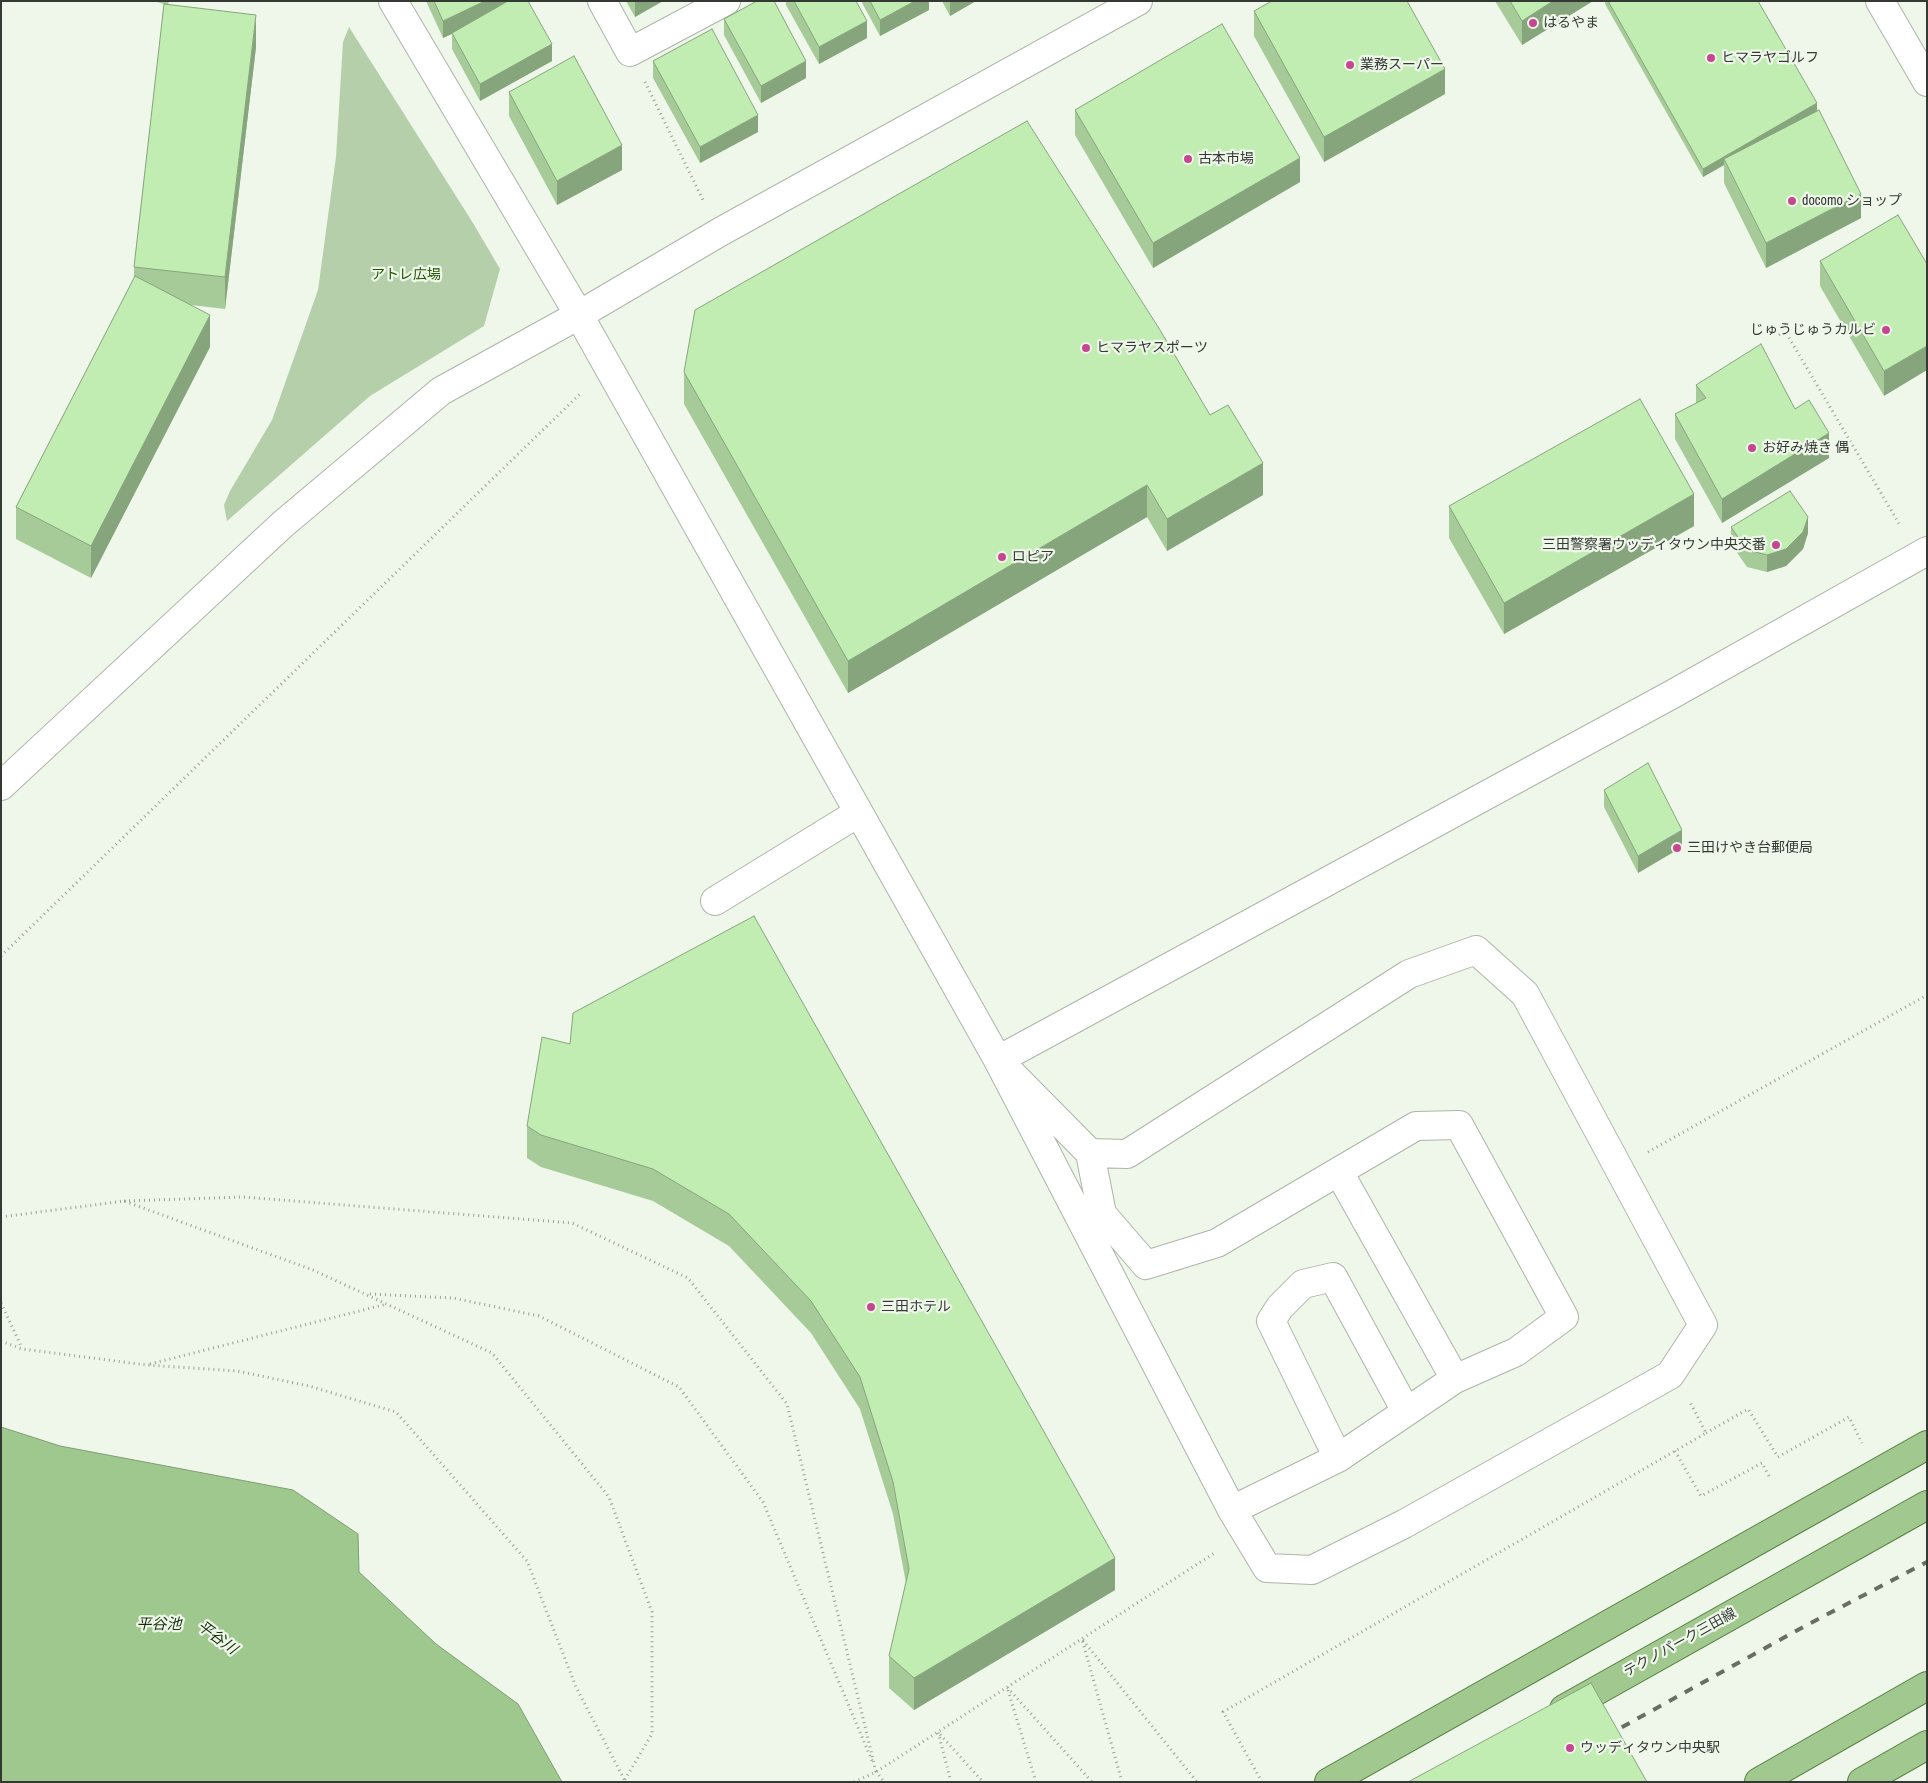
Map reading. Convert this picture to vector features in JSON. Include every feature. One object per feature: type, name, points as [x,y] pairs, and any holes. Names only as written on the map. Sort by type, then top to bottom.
[{"type":"main road","points":[[1329,1782],[1927,1445]]},
{"type":"main road","name":"テクノパーク三田線","points":[[1540,1722],[1927,1505]]},
{"type":"main road","points":[[1759,1782],[1927,1686]]},
{"type":"main road","points":[[1862,1782],[1927,1744]]},
{"type":"street","points":[[392,1],[579,315],[998,1060],[1232,1510],[1267,1568],[1312,1570],[1404,1524],[1670,1375],[1703,1325],[1525,994],[1476,950],[1409,974],[1127,1154],[1090,1153]]},
{"type":"street","points":[[602,1],[630,52],[726,1]]},
{"type":"street","points":[[1,786],[283,524],[441,391],[579,315],[720,232],[1138,1]]},
{"type":"street","points":[[1880,1],[1927,82]]},
{"type":"street","points":[[998,1060],[1670,695],[1922,554]]},
{"type":"street","points":[[715,900],[858,813]]},
{"type":"street","points":[[998,1060],[1090,1153],[1102,1214],[1146,1265],[1217,1243],[1416,1126],[1459,1125],[1564,1317],[1516,1352],[1455,1379],[1338,1458],[1232,1510]]},
{"type":"street","points":[[1339,1172],[1455,1379]]},
{"type":"street","points":[[1338,1458],[1271,1321],[1280,1307],[1303,1284],[1333,1277],[1406,1411]]},
{"type":"path","points":[[630,52],[720,232]]},
{"type":"path","points":[[1779,335],[1785,331],[1922,554]]},
{"type":"path","points":[[1,956],[608,368]]},
{"type":"path","points":[[1647,1152],[1927,995]]},
{"type":"path","points":[[1,1217],[124,1201],[243,1197],[572,1224],[688,1278],[787,1404],[876,1772]]},
{"type":"path","points":[[124,1201],[313,1270],[492,1353],[609,1496],[652,1612],[652,1734],[625,1781]]},
{"type":"path","points":[[366,1294],[453,1298],[539,1316],[679,1386],[763,1502],[876,1772],[884,1782]]},
{"type":"path","points":[[1,1303],[22,1349]]},
{"type":"path","points":[[147,1365],[387,1304]]},
{"type":"path","points":[[1,1341],[22,1349],[147,1365],[237,1371],[309,1386],[396,1412],[527,1561],[576,1687],[625,1781]]},
{"type":"path","points":[[1706,1433],[1748,1409],[1778,1457],[1849,1417],[1862,1444]]},
{"type":"path","points":[[1675,1451],[1701,1496],[1762,1463],[1769,1476]]},
{"type":"path","points":[[854,1782],[876,1772],[1246,1532]]},
{"type":"path","points":[[1082,1638],[1122,1782]]},
{"type":"path","points":[[1082,1638],[1197,1782]]},
{"type":"path","points":[[1007,1687],[1036,1782]]},
{"type":"path","points":[[1007,1687],[1092,1782]]},
{"type":"path","points":[[938,1732],[951,1782]]},
{"type":"path","points":[[938,1732],[983,1782]]},
{"type":"path","points":[[1247,1754],[1262,1782]]},
{"type":"green space","name":"アトレ広場","points":[[349,27],[500,269],[484,326],[370,396],[227,521],[224,505],[230,491],[272,420],[318,290],[336,157],[343,42]]},
{"type":"water","name":"平谷池","points":[[1,1427],[60,1446],[293,1490],[358,1534],[359,1572],[436,1644],[518,1704],[562,1782],[1,1782]]},
{"type":"building","points":[[434,1],[485,1],[443,21]]},
{"type":"building","points":[[508,1],[528,1],[552,44],[480,84],[452,33]]},
{"type":"building","points":[[757,1],[774,1],[806,61],[761,86],[724,19]]},
{"type":"building","points":[[794,1],[856,1],[867,21],[819,47]]},
{"type":"building","points":[[870,1],[915,1],[880,20]]},
{"type":"building","name":"業務スーパー","points":[[1272,1],[1407,1],[1445,69],[1324,137],[1254,11]]},
{"type":"building","points":[[1510,1],[1553,1],[1522,21]]},
{"type":"building","name":"ヒマラヤゴルフ","points":[[1608,1],[1758,1],[1817,103],[1703,169]]},
{"type":"building","points":[[164,4],[256,15],[225,277],[134,267]]},
{"type":"building","name":"古本市場","points":[[1222,24],[1300,158],[1153,243],[1075,110]]},
{"type":"building","points":[[712,29],[758,115],[700,147],[653,61]]},
{"type":"building","points":[[574,56],[622,145],[557,181],[509,92]]},
{"type":"building","name":"docomo ショップ","points":[[1819,110],[1861,194],[1766,243],[1724,159]]},
{"type":"building","points":[[1027,121],[1160,330],[1210,415],[1228,405],[1263,463],[1167,519],[1147,485],[848,661],[684,372],[695,310]]},
{"type":"building","name":"じゅうじゅうカルビ","points":[[1898,215],[1927,264],[1927,346],[1884,371],[1820,261]]},
{"type":"building","points":[[135,276],[210,315],[91,546],[16,507]]},
{"type":"building","name":"お好み焼き 偶","points":[[1761,344],[1795,409],[1809,400],[1829,433],[1722,499],[1675,414],[1706,398],[1696,385]]},
{"type":"building","points":[[1640,399],[1694,494],[1504,603],[1449,506]]},
{"type":"building","points":[[1790,491],[1808,517],[1803,532],[1786,549],[1767,555],[1747,550],[1731,527]]},
{"type":"building","points":[[1648,763],[1682,830],[1638,856],[1604,790]]},
{"type":"building","name":"三田ホテル","points":[[754,916],[1115,1558],[914,1678],[889,1656],[909,1569],[893,1482],[860,1377],[811,1301],[729,1214],[653,1169],[541,1135],[527,1126],[542,1037],[570,1044],[573,1013]]},
{"type":"building","points":[[1591,1683],[1647,1782],[1408,1782]]},
{"type":"railway","points":[[1606,1736],[1805,1626],[1927,1562]]},
{"type":"place","name":"はるやま","points":[[1533,23]]},
{"type":"place","name":"ヒマラヤゴルフ","points":[[1711,58]]},
{"type":"place","name":"業務スーパー","points":[[1350,65]]},
{"type":"place","name":"古本市場","points":[[1188,159]]},
{"type":"place","name":"docomo ショップ","points":[[1792,201]]},
{"type":"place","name":"じゅうじゅうカルビ","points":[[1886,330]]},
{"type":"place","name":"ヒマラヤスポーツ","points":[[1086,348]]},
{"type":"place","name":"お好み焼き 偶","points":[[1752,448]]},
{"type":"place","name":"三田警察署ウッディタウン中央交番","points":[[1776,545]]},
{"type":"place","name":"ロピア","points":[[1002,557]]},
{"type":"place","name":"三田けやき台郵便局","points":[[1677,848]]},
{"type":"place","name":"三田ホテル","points":[[871,1307]]},
{"type":"place","name":"ウッディタウン中央駅","points":[[1570,1748]]},
{"type":"water label","name":"平谷川","points":[[217,1638]]}]
